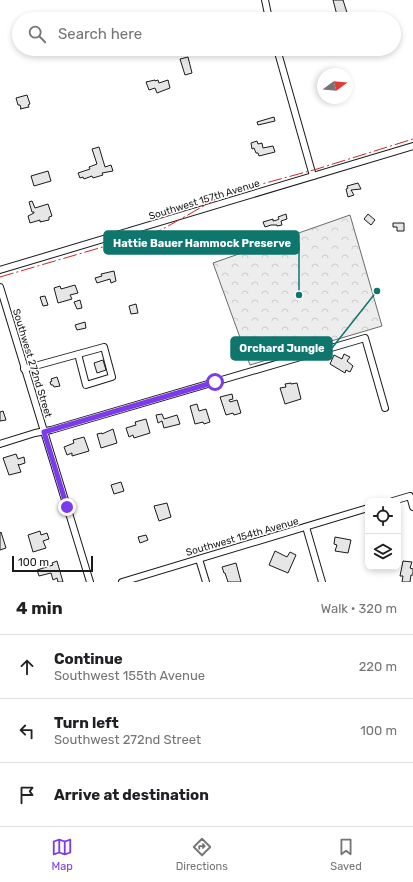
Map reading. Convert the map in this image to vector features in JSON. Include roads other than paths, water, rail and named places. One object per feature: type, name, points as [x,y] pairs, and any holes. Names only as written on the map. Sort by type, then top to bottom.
[{"type":"street","points":[[265,0],[268,12]]},
{"type":"street","points":[[279,56],[313,176]]},
{"type":"street","name":"Southwest 157th Avenue","points":[[0,270],[413,146]]},
{"type":"street","name":"Southwest 272nd Street","points":[[0,287],[90,582]]},
{"type":"street","points":[[0,444],[365,338],[385,408]]},
{"type":"street","points":[[24,369],[104,346],[112,377],[86,384],[78,354]]},
{"type":"street","points":[[401,499],[410,496],[413,507]]},
{"type":"street","name":"Southwest 154th Avenue","points":[[122,582],[365,509]]},
{"type":"street","points":[[306,527],[322,582]]},
{"type":"street","points":[[199,559],[206,582]]},
{"type":"place","name":"Orchard Jungle","points":[[377,291]]},
{"type":"place","name":"Hattie Bauer Hammock Preserve","points":[[299,295]]}]
